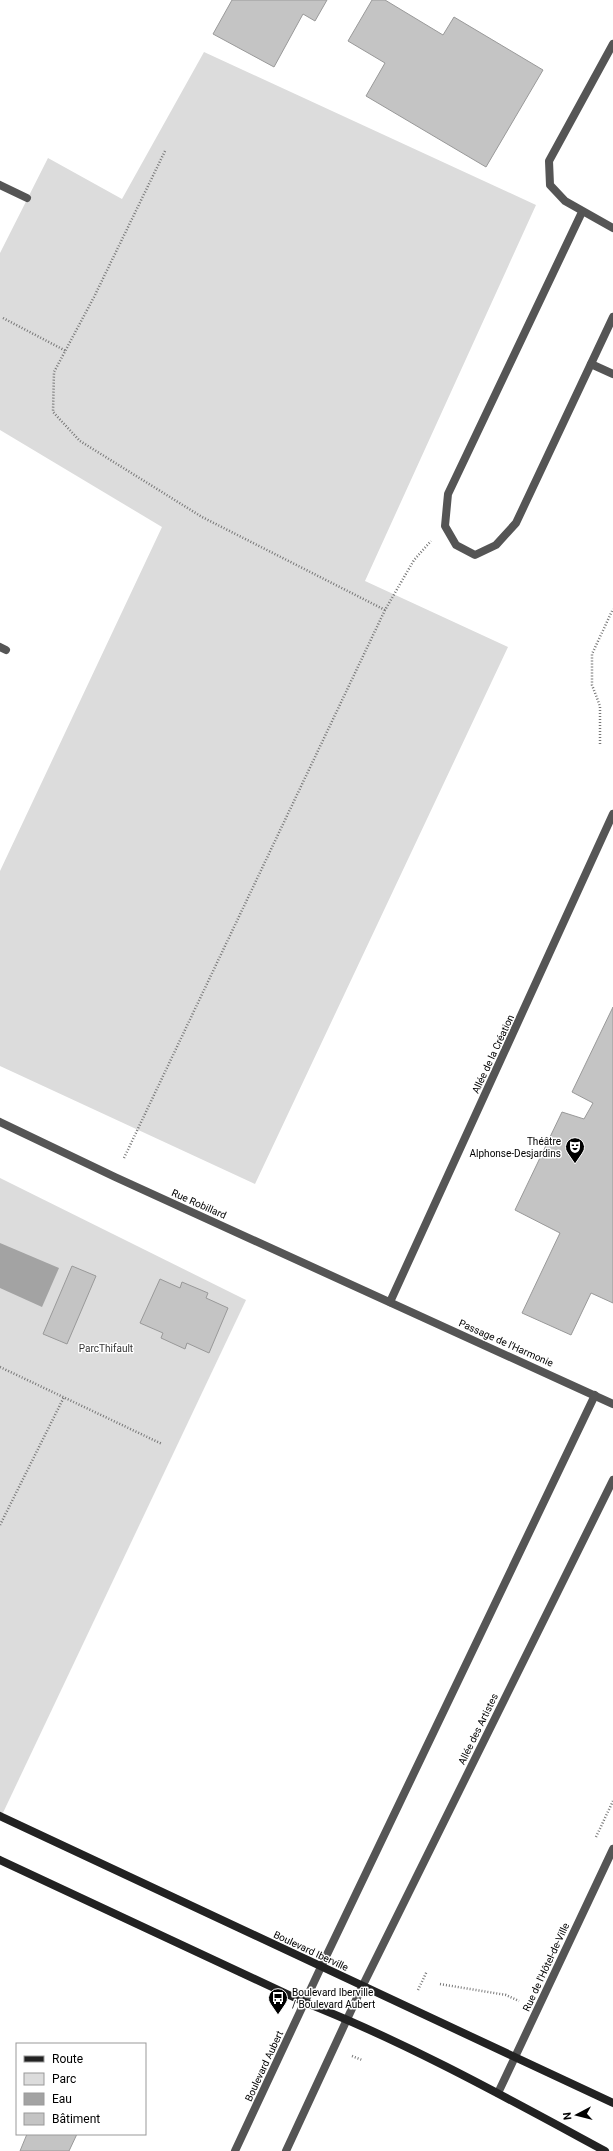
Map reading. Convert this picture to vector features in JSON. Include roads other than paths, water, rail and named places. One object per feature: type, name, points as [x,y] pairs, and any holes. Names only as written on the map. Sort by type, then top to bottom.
[{"type":"street","points":[[613,44],[549,161],[550,185],[564,201],[613,228]]},
{"type":"street","points":[[0,185],[27,198]]},
{"type":"street","points":[[582,212],[448,494],[445,526],[456,545],[475,555],[496,545],[516,523],[613,317]]},
{"type":"street","points":[[591,364],[613,374]]},
{"type":"street","name":"Allée de la Création","points":[[390,1302],[613,814]]},
{"type":"street","name":"Rue Robillard","points":[[0,1122],[115,1177],[390,1302]]},
{"type":"street","name":"Passage de l'Harmonie","points":[[390,1302],[613,1404]]},
{"type":"street","name":"Boulevard Aubert","points":[[235,2151],[304,2002],[595,1395]]},
{"type":"street","name":"Allée des Artistes","points":[[362,1987],[613,1480]]},
{"type":"street","name":"Boulevard Iberville","points":[[0,1816],[362,1987],[613,2103]]},
{"type":"street","name":"Rue de l'Hôtel-de-Ville","points":[[498,2093],[613,1849]]},
{"type":"street","points":[[0,1860],[304,2002],[347,2019],[498,2093],[605,2151]]},
{"type":"street","points":[[286,2151],[362,1987]]},
{"type":"water","points":[[0,1243],[59,1268],[42,1307],[0,1288]]},
{"type":"place","name":"Théâtre Alphonse-Desjardins","points":[[575,1164]]},
{"type":"place","name":"Boulevard Iberville / Boulevard Aubert","points":[[278,2015]]},
{"type":"park label","name":"ParcThifault","points":[[106,1348]]}]
